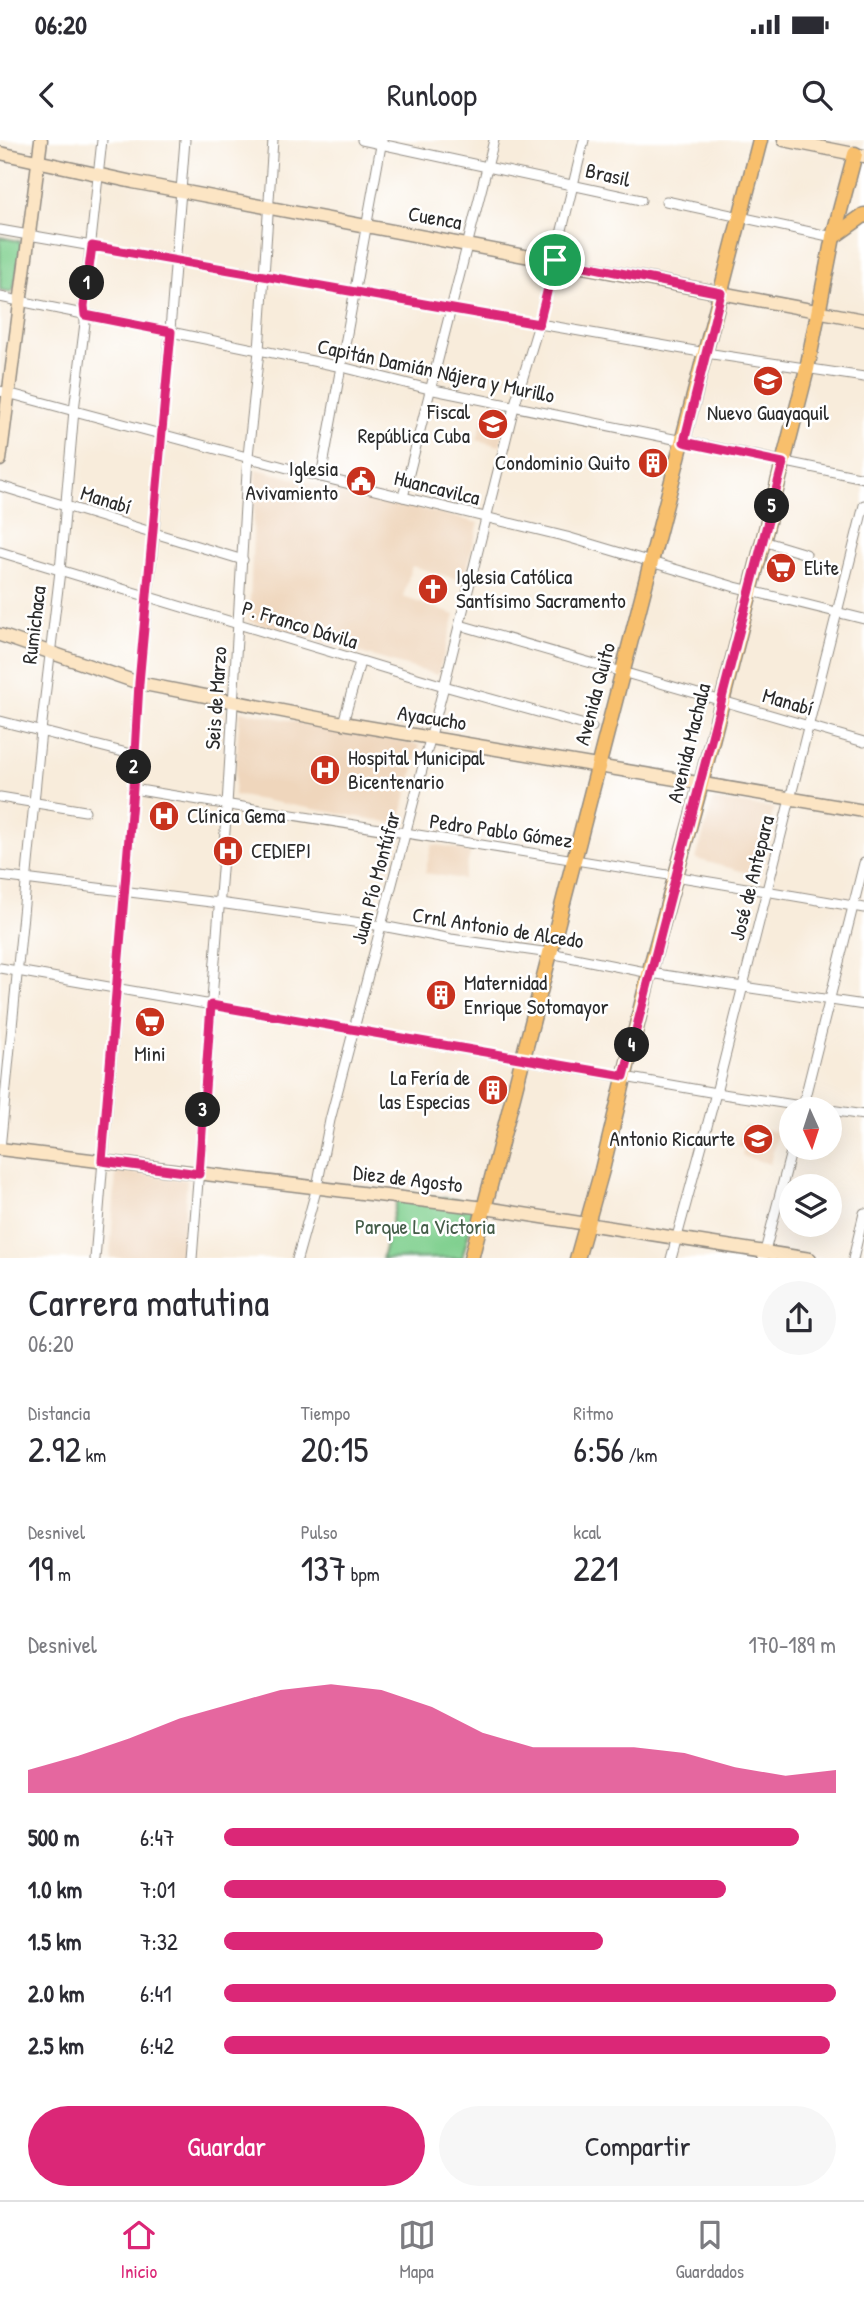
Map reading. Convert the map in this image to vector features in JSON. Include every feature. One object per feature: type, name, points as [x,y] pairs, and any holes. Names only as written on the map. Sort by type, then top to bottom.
[{"type":"main road","name":"Avenida Quito","points":[[471,1258],[760,140]]},
{"type":"main road","name":"Avenida Machala","points":[[577,1258],[807,369],[833,237],[859,155]]},
{"type":"main road","points":[[833,237],[864,215]]},
{"type":"street","points":[[0,460],[4,392],[21,301],[41,140]]},
{"type":"street","name":"Rumichaca","points":[[0,1157],[102,140]]},
{"type":"street","points":[[94,1258],[185,140]]},
{"type":"street","name":"Seis de Marzo","points":[[192,1258],[227,805],[248,456],[259,351],[272,140]]},
{"type":"street","name":"Brasil","points":[[362,140],[382,142],[641,200]]},
{"type":"street","points":[[403,497],[494,140]]},
{"type":"street","name":"Juan Pío Montúfar","points":[[297,1258],[317,1187],[330,1120],[431,738],[514,407],[539,324],[584,140]]},
{"type":"street","points":[[784,140],[859,155]]},
{"type":"street","points":[[321,477],[382,142]]},
{"type":"street","name":"Cuenca","points":[[0,153],[180,190],[864,320]]},
{"type":"street","points":[[666,201],[833,237]]},
{"type":"street","points":[[0,230],[706,353],[864,377]]},
{"type":"street","name":"Capitán Damián Nájera y Murillo","points":[[0,297],[342,367],[514,407],[864,478]]},
{"type":"street","name":"Huancavilca","points":[[4,392],[321,477],[567,537],[652,563],[864,619]]},
{"type":"street","name":"Manabí","points":[[0,486],[243,560]]},
{"type":"street","name":"José de Antepara","points":[[671,1258],[716,1093],[864,505]]},
{"type":"street","points":[[762,541],[806,554]]},
{"type":"street","name":"P. Franco Dávila","points":[[0,552],[444,687],[592,727]]},
{"type":"street","name":"Manabí","points":[[460,625],[864,742]]},
{"type":"street","name":"Ayacucho","points":[[0,635],[139,683],[343,723],[864,811]]},
{"type":"street","points":[[343,723],[360,662]]},
{"type":"street","points":[[0,721],[135,755]]},
{"type":"street","name":"Pedro Pablo Gómez","points":[[133,789],[864,908]]},
{"type":"street","points":[[0,797],[85,811]]},
{"type":"street","points":[[806,1097],[864,863]]},
{"type":"street","name":"Crnl Antonio de Alcedo","points":[[0,876],[219,902],[382,926],[550,953],[650,973],[864,1004]]},
{"type":"street","points":[[0,968],[779,1104]]},
{"type":"street","points":[[842,1112],[864,1115]]},
{"type":"street","name":"Diez de Agosto","points":[[0,1149],[485,1208],[676,1238],[764,1255],[810,1258]]},
{"type":"street","points":[[764,1255],[789,1160]]},
{"type":"street","points":[[853,1258],[864,1213]]},
{"type":"shaded area","name":"Fiscal República Cuba","points":[[487,404],[510,409],[500,446],[477,440]]},
{"type":"shaded area","points":[[256,469],[479,523],[463,581],[412,566],[403,597],[455,615],[438,675],[249,621]]},
{"type":"shaded area","name":"Hospital Municipal Bicentenario","points":[[240,711],[420,745],[399,824],[234,795]]},
{"type":"shaded area","points":[[713,800],[774,808],[756,875],[696,859]]},
{"type":"shaded area","points":[[432,844],[471,851],[463,879],[425,873]]},
{"type":"shaded area","name":"Antonio Ricaurte","points":[[744,1125],[778,1132],[770,1164],[742,1156],[743,1149],[737,1145]]},
{"type":"shaded area","points":[[116,1171],[187,1180],[181,1258],[110,1258]]},
{"type":"green space","points":[[0,237],[22,244],[14,289],[11,292],[0,290]]},
{"type":"green space","name":"Parque La Victoria","points":[[399,1192],[477,1202],[462,1258],[382,1258]]},
{"type":"place","name":"Nuevo Guayaquil","points":[[768,381]]},
{"type":"place","name":"Fiscal República Cuba","points":[[493,424]]},
{"type":"place","name":"Condominio Quito","points":[[653,463]]},
{"type":"place","name":"Iglesia Avivamiento","points":[[361,481]]},
{"type":"place","name":"Elite","points":[[781,568]]},
{"type":"place","name":"Iglesia Católica Santísimo Sacramento","points":[[433,589]]},
{"type":"place","name":"Hospital Municipal Bicentenario","points":[[325,770]]},
{"type":"place","name":"Clínica Gema","points":[[164,816]]},
{"type":"place","name":"CEDIEPI","points":[[228,851]]},
{"type":"place","name":"Maternidad Enrique Sotomayor","points":[[441,995]]},
{"type":"place","name":"Mini","points":[[150,1022]]},
{"type":"place","name":"La Fería de las Especias","points":[[493,1090]]},
{"type":"place","name":"Antonio Ricaurte","points":[[758,1139]]},
{"type":"route","points":[[92,246],[539,324],[555,260],[721,293],[684,442],[783,463],[624,1076],[211,1005],[199,1174],[102,1161],[133,789],[139,683],[171,332],[85,315],[92,246]]}]
